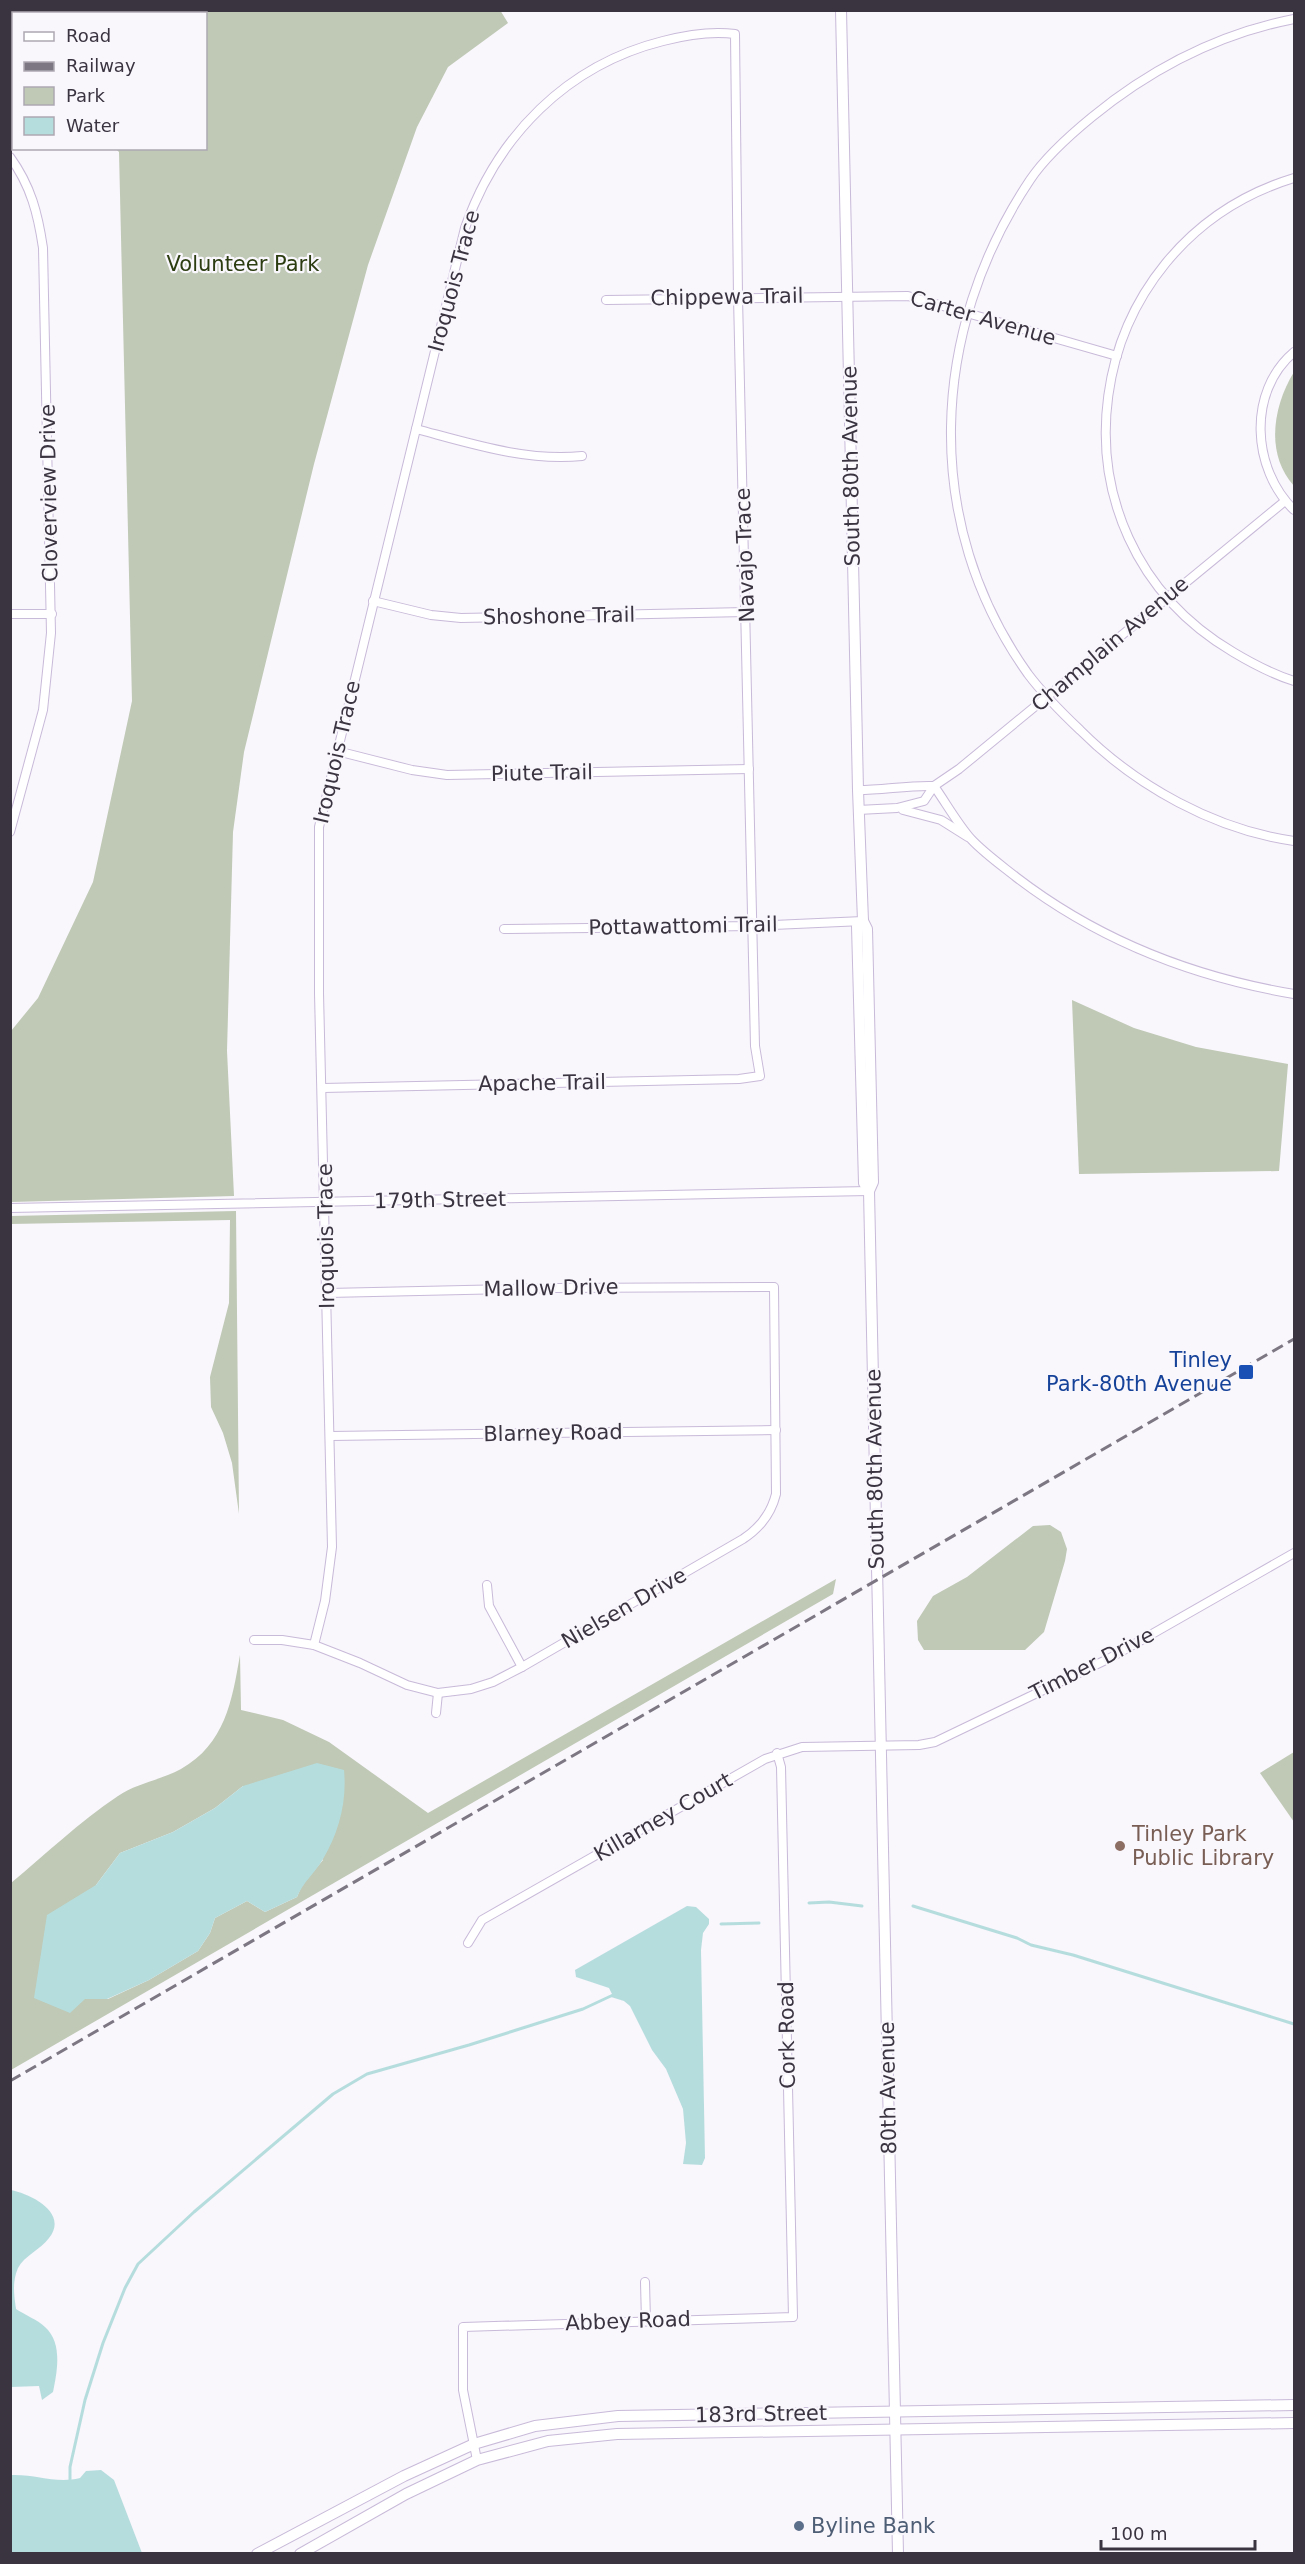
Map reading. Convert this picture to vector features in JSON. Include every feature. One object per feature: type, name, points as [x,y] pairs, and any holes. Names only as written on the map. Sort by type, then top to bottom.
[{"type":"street","name":"South 80th Avenue","points":[[841,10],[858,810],[863,921],[867,929],[873,1182],[869,1191],[881,1746]]},
{"type":"street","points":[[1294,19],[1235,34],[1172,62],[1123,92],[1070,135],[1032,178],[995,240],[967,314],[953,381],[950,427],[950,461],[958,512],[971,560],[987,602],[1027,672],[1047,697],[1096,746],[1136,777],[1205,814],[1239,827],[1294,841]]},
{"type":"street","name":"Iroquois Trace","points":[[314,1645],[325,1601],[332,1547],[318,840],[321,814],[465,228],[480,191],[506,146],[543,105],[570,83],[625,53],[667,40],[722,32],[735,34]]},
{"type":"street","name":"Navajo Trace","points":[[735,34],[738,297],[749,769],[756,1046],[760,1076]]},
{"type":"street","name":"Cloverview Drive","points":[[10,157],[32,194],[38,214],[43,248],[52,614],[43,710],[10,832]]},
{"type":"street","points":[[1294,178],[1241,200],[1210,221],[1182,245],[1151,283],[1116,356],[1107,391],[1105,418],[1109,476],[1115,505],[1128,538],[1145,569],[1167,598],[1190,621],[1218,643],[1260,669],[1294,681]]},
{"type":"street","name":"Chippewa Trail","points":[[606,300],[848,295]]},
{"type":"street","name":"Carter Avenue","points":[[848,295],[908,296],[1116,356]]},
{"type":"street","points":[[1294,352],[1274,377],[1262,405],[1259,432],[1266,468],[1285,501],[1294,510]]},
{"type":"street","points":[[416,429],[530,456],[556,458],[582,456]]},
{"type":"street","name":"Champlain Avenue","points":[[858,810],[897,808],[924,801],[934,786],[959,770],[1285,501]]},
{"type":"street","name":"Shoshone Trail","points":[[374,601],[431,615],[461,618],[746,612]]},
{"type":"street","points":[[10,614],[52,614]]},
{"type":"street","name":"Piute Trail","points":[[337,751],[412,770],[447,775],[749,769]]},
{"type":"street","points":[[858,790],[890,790],[916,785],[934,786],[970,838]]},
{"type":"street","points":[[897,808],[941,820],[970,838],[1031,888],[1112,937],[1171,963],[1215,978],[1294,994]]},
{"type":"street","name":"Pottawattomi Trail","points":[[504,929],[753,926],[863,921]]},
{"type":"street","name":"Apache Trail","points":[[323,1088],[739,1079],[760,1076]]},
{"type":"street","name":"179th Street","points":[[10,1208],[869,1191]]},
{"type":"street","name":"Mallow Drive","points":[[328,1293],[554,1288],[774,1287]]},
{"type":"street","name":"Nielsen Drive","points":[[254,1640],[282,1640],[314,1645],[407,1685],[438,1693],[482,1686],[522,1667],[754,1532],[768,1515],[774,1500],[776,1430],[774,1287]]},
{"type":"street","name":"Blarney Road","points":[[330,1436],[776,1430]]},
{"type":"street","name":"Timber Drive","points":[[881,1746],[919,1745],[935,1742],[1110,1658],[1294,1553]]},
{"type":"street","points":[[487,1585],[489,1606],[522,1667]]},
{"type":"street","points":[[436,1713],[438,1693]]},
{"type":"street","name":"Killarney Court","points":[[468,1943],[482,1920],[777,1754],[802,1748],[881,1746]]},
{"type":"street","name":"80th Avenue","points":[[881,1746],[896,2430]]},
{"type":"street","name":"Cork Road","points":[[777,1754],[781,1767],[793,2317]]},
{"type":"street","points":[[645,2282],[646,2320]]},
{"type":"street","name":"Abbey Road","points":[[474,2444],[465,2409],[463,2390],[463,2327],[793,2317]]},
{"type":"street","name":"183rd Street","points":[[257,2553],[404,2476],[474,2444],[535,2426],[618,2416],[1294,2405]]},
{"type":"street","name":"183rd Street","points":[[300,2553],[406,2494],[477,2460],[548,2441],[617,2434],[1294,2424]]},
{"type":"street","points":[[896,2430],[898,2553]]},
{"type":"street","points":[[474,2444],[477,2460]]},
{"type":"green space","name":"Volunteer Park","points":[[11,10],[500,10],[508,23],[448,67],[417,127],[368,265],[314,464],[244,752],[233,832],[227,1051],[234,1196],[11,1202],[11,1031],[38,998],[93,882],[132,701],[119,152],[117,150],[207,150],[207,12],[12,12],[12,16]]},
{"type":"green space","points":[[1294,372],[1294,486],[1279,459],[1275,430],[1281,400]]},
{"type":"green space","points":[[1072,1000],[1134,1028],[1196,1047],[1288,1064],[1279,1171],[1079,1174]]},
{"type":"green space","points":[[236,1211],[239,1514],[232,1463],[223,1433],[211,1407],[210,1377],[229,1303],[230,1220],[10,1224],[11,1216]]},
{"type":"green space","points":[[1050,1525],[1061,1532],[1067,1549],[1044,1632],[1025,1650],[924,1650],[918,1640],[917,1621],[933,1596],[967,1577],[1033,1526]]},
{"type":"green space","points":[[836,1579],[833,1594],[11,2070],[11,1883],[76,1827],[118,1796],[181,1769],[196,1759],[208,1747],[224,1720],[234,1689],[240,1655],[241,1710],[283,1720],[329,1742],[428,1813]],"holes":[[[243,1786],[323,1860],[302,1885],[297,1897],[265,1912],[247,1901],[215,1918],[210,1933],[198,1951],[149,1980],[108,1999],[85,1999],[96,1885],[120,1853],[173,1832],[215,1808]]]},
{"type":"green space","points":[[1294,1752],[1294,1822],[1260,1773]]},
{"type":"water","points":[[317,1763],[344,1770],[343,1805],[329,1849],[297,1897],[265,1912],[247,1901],[215,1918],[210,1933],[198,1951],[149,1980],[107,1999],[85,1999],[70,2013],[34,1998],[47,1915],[96,1885],[120,1853],[173,1832],[215,1808],[243,1786]]},
{"type":"water","points":[[687,1906],[696,1907],[709,1919],[709,1924],[703,1933],[701,1950],[705,2158],[702,2165],[683,2164],[686,2143],[683,2109],[666,2069],[652,2050],[630,2006],[624,2001],[611,1997],[609,1988],[576,1977],[575,1970]]},
{"type":"water","points":[[11,2190],[37,2200],[51,2213],[54,2221],[54,2229],[49,2238],[21,2264],[14,2283],[16,2309],[45,2327],[51,2334],[56,2349],[57,2367],[53,2392],[42,2400],[39,2386],[11,2387]]},
{"type":"water","points":[[101,2470],[114,2480],[142,2553],[11,2553],[11,2475],[71,2480],[80,2478],[86,2471]]},
{"type":"waterway","points":[[809,1903],[829,1902],[862,1906]]},
{"type":"waterway","points":[[913,1906],[1017,1938],[1031,1945],[1073,1955],[1294,2024]]},
{"type":"waterway","points":[[721,1924],[759,1923]]},
{"type":"waterway","points":[[70,2483],[70,2467],[85,2400],[103,2343],[125,2288],[138,2264],[194,2212],[333,2094],[367,2074],[583,2009],[613,1995]]},
{"type":"railway","points":[[10,2081],[1294,1339]]},
{"type":"place","name":"Tinley Park-80th Avenue","points":[[1246,1372]]},
{"type":"place","name":"Tinley Park Public Library","points":[[1120,1846]]},
{"type":"place","name":"Byline Bank","points":[[799,2526]]}]
